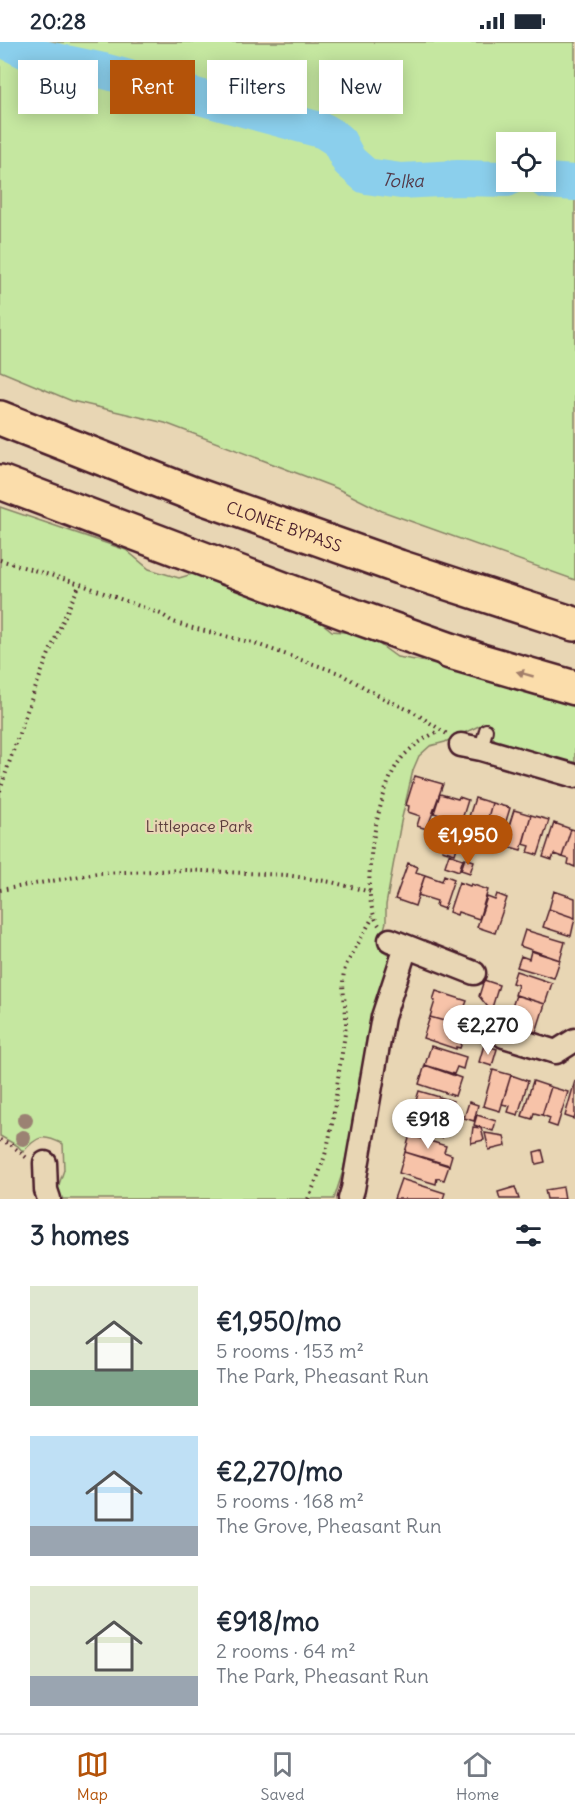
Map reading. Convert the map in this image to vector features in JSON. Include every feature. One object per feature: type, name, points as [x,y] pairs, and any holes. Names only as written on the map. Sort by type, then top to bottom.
[{"type":"highway","points":[[0,402],[206,487],[574,624]]},
{"type":"highway","name":"CLONEE BYPASS","points":[[0,418],[204,498],[399,567],[574,624]]},
{"type":"highway","points":[[0,482],[335,609],[476,659]]},
{"type":"highway","points":[[0,498],[355,627],[575,688]]},
{"type":"street","points":[[476,741],[575,776]]},
{"type":"street","points":[[350,1199],[398,944],[474,972]]},
{"type":"street","points":[[504,1036],[556,1052],[575,1040]]},
{"type":"street","points":[[45,1163],[46,1190],[49,1199]]},
{"type":"path","points":[[0,560],[80,584],[161,614],[173,622],[253,643],[339,673],[415,713],[441,730],[476,741]]},
{"type":"path","points":[[0,791],[36,682],[56,633],[80,584]]},
{"type":"path","points":[[308,1199],[326,1157],[334,1122],[346,1024],[343,973],[373,917],[372,847],[381,798],[395,767],[410,750],[424,738],[441,730]]},
{"type":"path","points":[[0,890],[35,886],[99,873],[184,870],[286,874],[371,892]]},
{"type":"path","points":[[373,917],[398,944]]},
{"type":"path","points":[[0,1140],[10,1144],[28,1159],[45,1163]]},
{"type":"green space","points":[[45,42],[575,42],[575,173],[556,170],[556,132],[496,132],[496,164],[475,163],[407,177],[386,173],[368,163],[355,138],[306,114],[307,60],[207,60],[207,90],[195,86],[195,60],[116,60]]},
{"type":"green space","points":[[0,47],[14,57],[26,60],[18,60],[18,114],[98,114],[98,78],[110,81],[110,114],[195,114],[195,103],[207,106],[207,114],[240,114],[303,130],[332,145],[350,168],[376,183],[426,186],[488,183],[496,184],[496,192],[556,192],[556,189],[575,191],[575,580],[382,511],[336,488],[165,423],[72,401],[0,371]]},
{"type":"green space","name":"Littlepace Park","points":[[0,507],[126,550],[149,569],[179,578],[196,573],[317,619],[332,631],[365,634],[397,657],[464,668],[575,702],[575,766],[501,746],[481,725],[445,742],[430,746],[419,756],[413,770],[401,822],[386,905],[386,922],[379,948],[389,955],[392,964],[377,1001],[366,1039],[360,1092],[343,1171],[334,1199],[60,1199],[57,1190],[64,1170],[63,1144],[41,1138],[23,1152],[18,1146],[0,1136]]},
{"type":"building","points":[[415,776],[443,784],[427,829],[417,826],[420,816],[408,812],[409,806],[406,805]]},
{"type":"building","points":[[440,794],[468,800],[459,829],[449,826],[451,819],[434,813]]},
{"type":"building","points":[[475,798],[492,803],[484,832],[476,829],[475,835],[464,832]]},
{"type":"building","points":[[492,803],[510,808],[499,844],[490,841],[492,834],[484,832]]},
{"type":"building","points":[[514,810],[531,815],[521,850],[503,845]]},
{"type":"building","points":[[531,815],[549,820],[538,855],[528,852],[530,846],[523,844]]},
{"type":"building","points":[[554,823],[571,829],[562,857],[554,854],[552,860],[543,857]]},
{"type":"building","points":[[571,829],[575,830],[575,867],[568,864],[569,859],[562,857]]},
{"type":"building","points":[[446,839],[458,844],[455,854],[442,850]]},
{"type":"building","points":[[449,854],[463,859],[459,871],[445,866]]},
{"type":"building","points":[[465,858],[474,861],[470,873],[461,870]]},
{"type":"building","points":[[408,863],[418,867],[416,872],[425,875],[415,906],[395,899]]},
{"type":"building","points":[[425,875],[442,881],[444,875],[454,879],[444,909],[436,906],[437,901],[418,895]]},
{"type":"building","points":[[459,882],[488,890],[479,919],[458,912],[457,915],[449,912]]},
{"type":"building","points":[[554,891],[575,898],[575,918],[549,909]]},
{"type":"building","points":[[497,894],[507,898],[495,933],[477,927],[487,897],[495,900]]},
{"type":"building","points":[[549,909],[575,918],[571,936],[543,927]]},
{"type":"building","points":[[525,930],[565,942],[560,960],[520,946]]},
{"type":"building","points":[[531,951],[560,960],[554,978],[517,967],[521,956],[529,959]]},
{"type":"building","points":[[516,971],[552,983],[545,1004],[515,995],[518,985],[512,983]]},
{"type":"building","points":[[484,980],[499,985],[491,1011],[479,996]]},
{"type":"building","points":[[436,991],[467,1001],[463,1011],[459,1010],[455,1024],[430,1017]]},
{"type":"building","points":[[516,995],[545,1004],[536,1032],[507,1022]]},
{"type":"building","points":[[430,1017],[455,1024],[454,1027],[466,1031],[460,1048],[456,1047],[456,1049],[423,1038]]},
{"type":"building","points":[[484,1045],[497,1049],[492,1066],[479,1062]]},
{"type":"building","points":[[431,1046],[466,1057],[463,1069],[457,1067],[454,1074],[425,1065]]},
{"type":"building","points":[[425,1065],[461,1078],[455,1096],[419,1084]]},
{"type":"building","points":[[493,1070],[511,1075],[500,1111],[483,1106]]},
{"type":"building","points":[[511,1075],[528,1081],[518,1115],[508,1112],[510,1106],[502,1104]]},
{"type":"building","points":[[533,1081],[551,1087],[542,1115],[534,1113],[532,1119],[522,1116]]},
{"type":"building","points":[[575,1081],[575,1116],[574,1119],[565,1116]]},
{"type":"building","points":[[551,1087],[568,1092],[557,1127],[548,1124],[550,1118],[542,1115]]},
{"type":"building","points":[[419,1091],[453,1101],[447,1121],[413,1110]]},
{"type":"building","points":[[469,1102],[478,1105],[474,1121],[464,1118]]},
{"type":"building","points":[[413,1110],[447,1121],[442,1138],[407,1127]]},
{"type":"building","points":[[477,1115],[496,1121],[493,1131],[474,1125]]},
{"type":"building","points":[[473,1127],[481,1128],[484,1140],[471,1143]]},
{"type":"building","points":[[485,1133],[504,1136],[506,1146],[489,1150]]},
{"type":"building","points":[[410,1135],[446,1146],[444,1152],[452,1155],[449,1165],[405,1152]]},
{"type":"building","points":[[542,1150],[545,1162],[536,1164],[534,1152]]},
{"type":"building","points":[[405,1152],[449,1166],[444,1180],[437,1178],[436,1184],[399,1173]]},
{"type":"building","points":[[401,1179],[445,1193],[443,1199],[394,1199]]},
{"type":"building","points":[[515,1187],[519,1199],[500,1199],[498,1192]]},
{"type":"building","points":[[563,1187],[565,1199],[547,1199],[545,1190]]},
{"type":"waterway","name":"Tolka","points":[[8,42],[38,57],[104,71],[324,131],[338,140],[349,161],[366,176],[401,181],[496,179]]},
{"type":"waterway","name":"Tolka","points":[[556,182],[575,183]]}]
